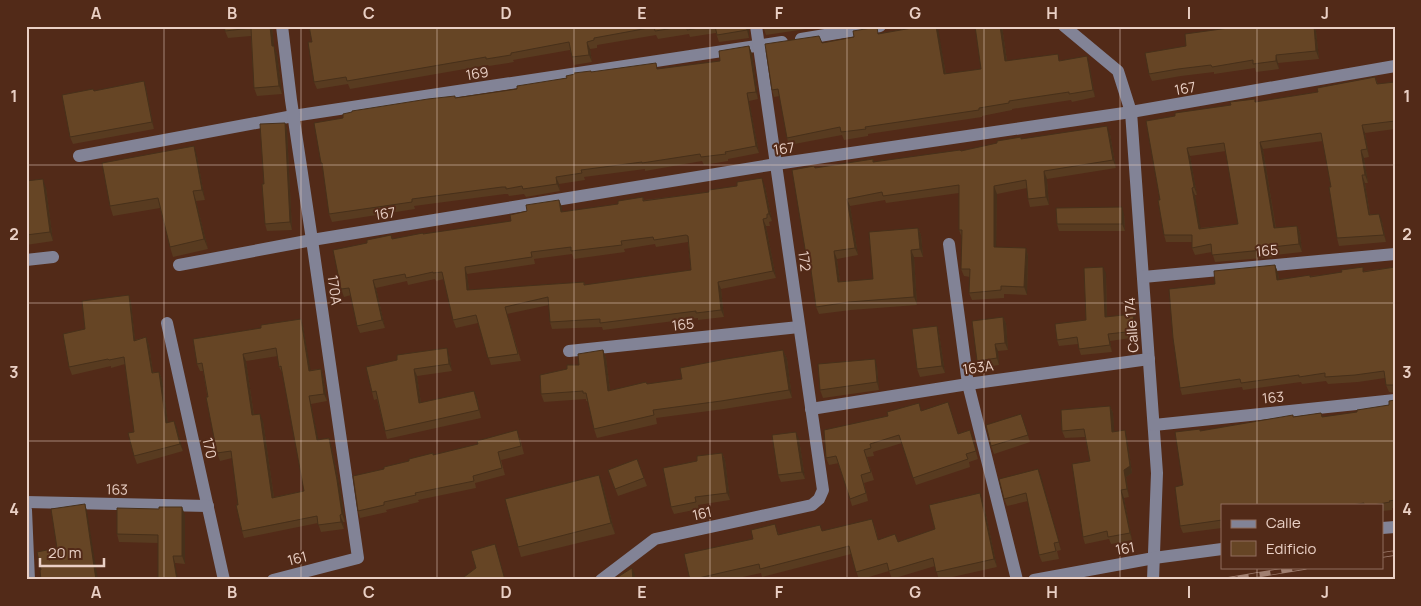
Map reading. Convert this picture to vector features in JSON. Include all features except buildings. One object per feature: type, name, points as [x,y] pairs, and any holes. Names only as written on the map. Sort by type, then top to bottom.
[{"type":"street","name":"170A","points":[[282,26],[293,116],[358,558]]},
{"type":"street","name":"172","points":[[756,26],[823,490],[819,499]]},
{"type":"street","name":"169","points":[[79,156],[293,116],[880,26]]},
{"type":"street","name":"Calle 174","points":[[1064,26],[1118,70],[1131,112],[1157,473],[1153,580]]},
{"type":"street","name":"167","points":[[180,265],[312,240],[776,164],[1131,112],[1395,66]]},
{"type":"street","points":[[949,244],[968,384],[1017,580]]},
{"type":"street","name":"165","points":[[1143,277],[1395,254]]},
{"type":"street","points":[[26,260],[53,257]]},
{"type":"street","name":"170","points":[[167,323],[224,580]]},
{"type":"street","name":"165","points":[[569,351],[799,327]]},
{"type":"street","name":"163A","points":[[811,410],[968,384],[1149,359]]},
{"type":"street","name":"163","points":[[1154,425],[1395,400]]},
{"type":"street","name":"161","points":[[601,580],[655,539],[812,505],[819,499]]},
{"type":"street","name":"163","points":[[26,502],[208,506]]},
{"type":"street","points":[[26,510],[29,580]]},
{"type":"street","name":"161","points":[[1034,580],[1154,558],[1221,549]]},
{"type":"street","name":"161","points":[[272,580],[358,558]]},
{"type":"railway","points":[[1384,555],[1395,553]]},
{"type":"railway","points":[[1227,580],[1299,568]]}]
